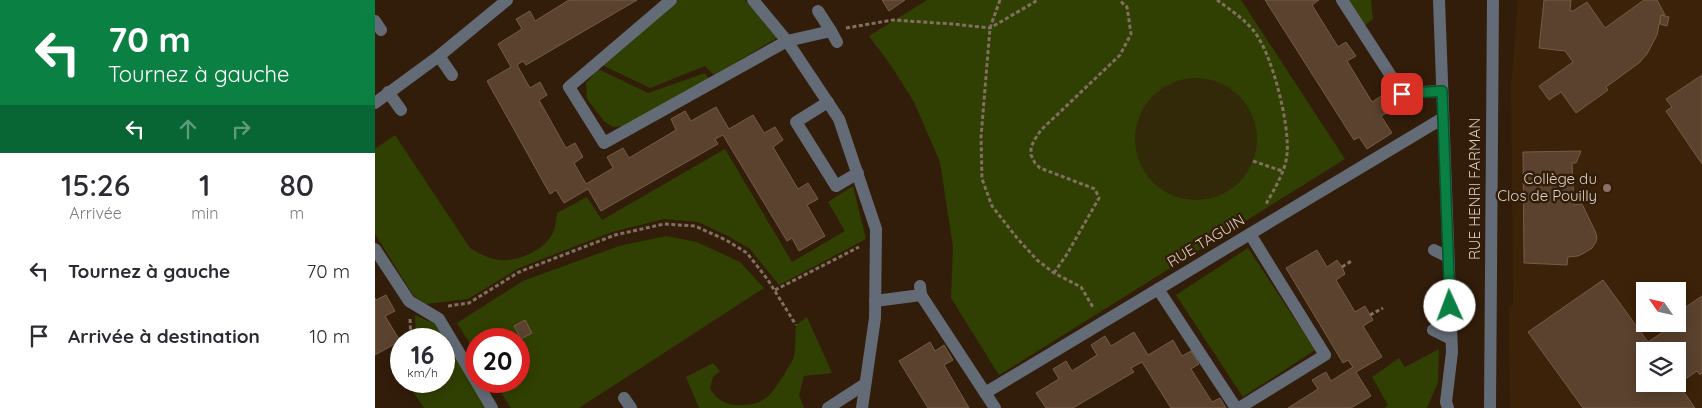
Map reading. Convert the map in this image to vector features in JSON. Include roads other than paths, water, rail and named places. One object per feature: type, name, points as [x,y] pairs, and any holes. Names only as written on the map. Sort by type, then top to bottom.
[{"type":"street","points":[[375,103],[439,56],[507,0]]},
{"type":"street","points":[[671,0],[569,87],[604,143],[787,41],[834,36],[818,11]]},
{"type":"street","points":[[753,0],[787,41],[839,120],[876,229],[875,318],[862,408]]},
{"type":"street","points":[[1342,0],[1402,94],[1442,91]]},
{"type":"street","points":[[1439,0],[1439,64],[1442,91],[1452,352],[1446,406]]},
{"type":"street","name":"RUE HENRI FARMAN","points":[[1490,408],[1493,0]]},
{"type":"street","points":[[439,56],[452,75]]},
{"type":"street","points":[[388,92],[401,110]]},
{"type":"street","points":[[828,102],[796,122],[836,186],[857,172]]},
{"type":"street","name":"RUE TAGUIN","points":[[985,393],[1443,118]]},
{"type":"street","points":[[1158,289],[1238,408],[1325,355],[1250,234]]},
{"type":"street","points":[[375,249],[409,301],[439,319],[465,363]]},
{"type":"street","points":[[1433,250],[1448,257]]},
{"type":"street","points":[[875,300],[920,290],[995,408]]},
{"type":"street","points":[[1433,330],[1451,339]]},
{"type":"street","points":[[828,408],[865,384]]},
{"type":"street","points":[[484,393],[493,408]]},
{"type":"place","name":"Collège du Clos de Pouilly","points":[[1607,188]]}]
